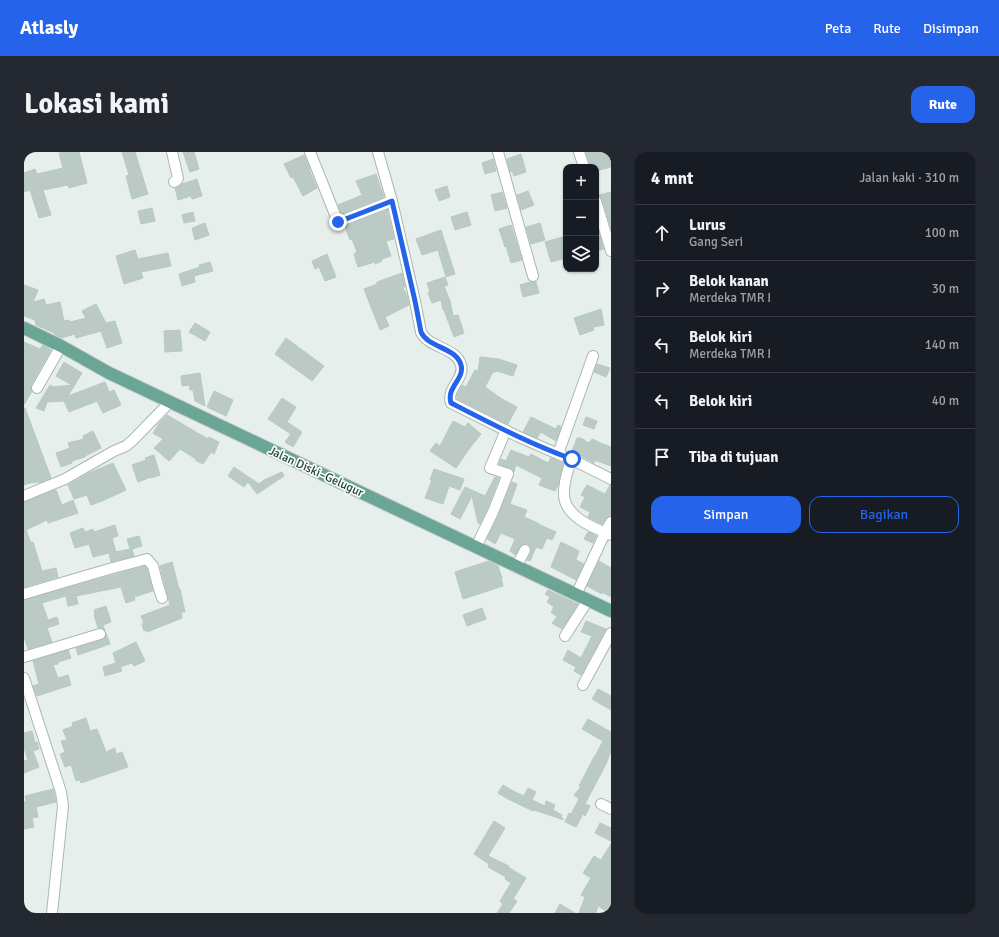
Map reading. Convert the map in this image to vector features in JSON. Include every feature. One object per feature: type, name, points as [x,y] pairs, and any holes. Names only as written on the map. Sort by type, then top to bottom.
[{"type":"main road","name":"Jalan Diski–Gelugur","points":[[24,328],[60,346],[109,374],[611,611]]},
{"type":"street","points":[[172,152],[178,178],[174,182]]},
{"type":"street","points":[[310,152],[338,222],[392,201]]},
{"type":"street","points":[[378,152],[392,201],[422,335],[426,339],[451,353],[461,364],[461,374],[449,398],[451,403],[506,430],[572,459],[611,479]]},
{"type":"street","points":[[498,152],[533,276]]},
{"type":"street","points":[[579,152],[583,164]]},
{"type":"street","points":[[599,211],[611,251]]},
{"type":"street","points":[[37,388],[60,346]]},
{"type":"street","points":[[558,454],[593,356]]},
{"type":"street","points":[[24,496],[65,479],[114,451],[126,446],[170,402]]},
{"type":"street","points":[[476,547],[493,512],[508,474],[490,468],[506,430]]},
{"type":"street","points":[[572,459],[564,487],[566,504],[573,515],[581,521],[608,534]]},
{"type":"street","points":[[576,595],[608,534],[611,522]]},
{"type":"street","points":[[516,567],[525,550]]},
{"type":"street","points":[[24,594],[147,559],[153,566],[162,598]]},
{"type":"street","points":[[565,636],[588,600]]},
{"type":"street","points":[[583,685],[611,633]]},
{"type":"street","points":[[24,658],[100,634]]},
{"type":"street","points":[[24,678],[28,705],[61,792],[63,806],[52,913]]},
{"type":"street","points":[[601,804],[611,809]]},
{"type":"building","points":[[79,152],[87,183],[69,188],[68,185],[43,190],[51,215],[39,218],[30,190],[24,192],[24,173],[35,169],[37,174],[63,168],[59,153]]},
{"type":"building","points":[[122,152],[135,152],[148,194],[132,199],[126,176],[129,175]]},
{"type":"building","points":[[183,152],[194,152],[199,169],[190,172]]},
{"type":"building","points":[[586,152],[611,152],[611,167],[599,170],[599,164],[589,164]]},
{"type":"building","points":[[521,154],[526,172],[514,176],[512,171],[510,172],[507,159]]},
{"type":"building","points":[[304,155],[317,188],[303,196],[284,164]]},
{"type":"building","points":[[493,159],[496,171],[485,174],[482,163]]},
{"type":"building","points":[[376,174],[384,197],[342,214],[338,205],[362,195],[356,181]]},
{"type":"building","points":[[197,179],[202,196],[192,199],[191,196],[178,200],[175,188]]},
{"type":"building","points":[[447,186],[450,197],[439,201],[435,190]]},
{"type":"building","points":[[528,191],[534,205],[521,210],[517,195]]},
{"type":"building","points":[[502,192],[507,208],[495,211],[491,195]]},
{"type":"building","points":[[611,192],[611,228],[602,199],[599,195]]},
{"type":"building","points":[[152,208],[155,221],[141,224],[138,211]]},
{"type":"building","points":[[387,210],[394,239],[386,241],[391,256],[382,259],[382,261],[375,264],[375,262],[358,267],[354,254],[357,252],[352,239],[350,240],[345,226]]},
{"type":"building","points":[[193,212],[195,221],[184,223],[182,215]]},
{"type":"building","points":[[467,212],[471,225],[455,230],[451,217]]},
{"type":"building","points":[[205,223],[209,235],[195,240],[192,228]]},
{"type":"building","points":[[540,223],[545,240],[531,244],[526,227]]},
{"type":"building","points":[[511,225],[522,260],[511,263],[499,229]]},
{"type":"building","points":[[441,230],[455,274],[446,277],[438,250],[422,255],[416,239]]},
{"type":"building","points":[[599,233],[604,249],[599,250]]},
{"type":"building","points":[[563,237],[563,259],[551,262],[545,242]]},
{"type":"building","points":[[135,250],[138,259],[168,253],[171,266],[141,272],[143,278],[124,284],[116,256]]},
{"type":"building","points":[[327,254],[336,277],[325,281],[319,267],[315,269],[312,261]]},
{"type":"building","points":[[210,262],[213,271],[194,276],[195,282],[182,286],[179,274]]},
{"type":"building","points":[[402,273],[405,287],[403,288],[407,295],[409,305],[385,317],[389,326],[380,330],[364,289],[377,284],[377,282]]},
{"type":"building","points":[[445,277],[448,285],[444,286],[450,301],[453,316],[458,315],[464,333],[454,337],[443,310],[441,300],[432,303],[428,293],[430,292],[427,283]]},
{"type":"building","points":[[536,282],[539,293],[523,297],[520,285]]},
{"type":"building","points":[[24,285],[38,290],[33,302],[44,299],[46,305],[60,302],[64,321],[69,320],[70,322],[86,318],[82,311],[96,304],[106,323],[115,321],[122,343],[107,348],[101,331],[76,338],[75,334],[61,338],[54,333],[36,325],[35,320],[24,316]]},
{"type":"building","points":[[601,309],[604,325],[593,327],[594,330],[580,335],[574,318]]},
{"type":"building","points":[[195,323],[210,332],[205,341],[189,332]]},
{"type":"building","points":[[180,330],[182,351],[165,352],[164,331]]},
{"type":"building","points":[[286,338],[324,366],[312,381],[275,354]]},
{"type":"building","points":[[24,342],[40,349],[43,345],[51,350],[31,385],[32,391],[24,405]]},
{"type":"building","points":[[480,357],[499,359],[517,365],[513,376],[497,371],[493,372],[485,387],[517,407],[508,424],[457,399],[457,395],[462,385],[466,387],[475,370],[478,371]]},
{"type":"building","points":[[64,362],[82,373],[68,396],[105,382],[109,392],[114,390],[121,405],[103,413],[97,401],[69,412],[64,401],[47,402],[44,411],[36,408],[50,385],[53,387],[72,385],[56,376]]},
{"type":"building","points":[[597,364],[610,368],[606,377],[594,372]]},
{"type":"building","points":[[200,373],[205,406],[195,401],[193,390],[190,390],[189,385],[182,386],[181,376]]},
{"type":"building","points":[[214,391],[233,400],[226,416],[207,407]]},
{"type":"building","points":[[282,398],[296,407],[287,422],[302,432],[293,447],[285,442],[291,434],[268,419]]},
{"type":"building","points":[[24,408],[51,478],[39,483],[39,481],[24,485]]},
{"type":"building","points":[[167,415],[208,439],[209,437],[219,442],[214,454],[211,452],[203,464],[180,449],[169,461],[154,448],[163,439],[153,433],[160,422]]},
{"type":"building","points":[[531,417],[556,429],[558,425],[561,427],[556,441],[541,432],[537,438],[523,432]]},
{"type":"building","points":[[586,417],[597,421],[594,429],[583,425]]},
{"type":"building","points":[[453,421],[465,427],[468,423],[481,434],[456,468],[430,451],[436,443],[440,446]]},
{"type":"building","points":[[93,431],[101,448],[85,457],[72,461],[72,463],[61,467],[56,453],[70,448],[68,443],[84,439],[83,436]]},
{"type":"building","points":[[577,438],[581,438],[589,443],[592,439],[611,447],[611,466],[595,460],[594,463],[572,451]]},
{"type":"building","points":[[511,450],[529,457],[531,454],[548,463],[551,458],[563,463],[558,485],[555,491],[539,485],[542,478],[516,465],[514,472],[510,468],[499,464],[501,459],[506,461]]},
{"type":"building","points":[[154,455],[160,475],[138,482],[132,465],[146,460],[145,458]]},
{"type":"building","points":[[113,463],[126,490],[91,505],[87,495],[74,499],[68,485],[89,473]]},
{"type":"building","points":[[234,467],[259,484],[264,480],[282,472],[284,476],[257,494],[248,482],[244,487],[228,476]]},
{"type":"building","points":[[434,469],[464,479],[460,490],[449,486],[443,504],[425,498],[432,480],[430,480]]},
{"type":"building","points":[[495,477],[499,478],[480,524],[478,523],[472,496],[460,519],[451,514],[465,487],[485,496]]},
{"type":"building","points":[[512,482],[517,484],[510,504],[527,510],[524,517],[556,532],[552,540],[547,538],[542,549],[536,547],[530,561],[527,560],[531,553],[530,546],[528,544],[521,545],[515,555],[510,551],[515,539],[501,533],[495,544],[487,539]]},
{"type":"building","points":[[587,485],[605,494],[611,485],[611,515],[607,517],[602,524],[588,517],[590,512],[580,507],[585,497],[581,495]]},
{"type":"building","points":[[56,490],[62,505],[73,500],[78,513],[48,523],[47,520],[26,530],[31,543],[33,542],[42,571],[56,568],[58,577],[24,587],[24,502]]},
{"type":"building","points":[[115,525],[118,536],[112,538],[116,552],[130,549],[127,539],[139,536],[142,546],[132,549],[134,556],[111,562],[109,553],[93,557],[89,544],[75,548],[70,533],[83,528],[85,532],[93,529],[94,532]]},
{"type":"building","points":[[588,532],[596,536],[593,543],[584,539]]},
{"type":"building","points":[[561,542],[579,551],[576,560],[584,564],[576,580],[551,567]]},
{"type":"building","points":[[489,561],[498,566],[503,586],[463,599],[455,572]]},
{"type":"building","points":[[599,561],[611,568],[611,597],[587,586]]},
{"type":"building","points":[[172,562],[185,612],[181,612],[182,618],[147,632],[147,630],[144,631],[142,624],[144,623],[141,616],[170,605],[160,566]]},
{"type":"building","points":[[145,566],[153,591],[134,597],[135,600],[126,603],[121,587],[76,596],[78,604],[68,606],[66,596],[42,603],[48,620],[57,617],[59,624],[47,628],[52,642],[28,649],[24,637],[24,600]]},
{"type":"building","points":[[548,590],[578,604],[562,629],[552,623],[557,617],[551,612],[554,607],[547,602],[550,597],[545,594]]},
{"type":"building","points":[[106,606],[111,622],[103,625],[105,631],[102,628],[98,628],[94,610]]},
{"type":"building","points":[[482,608],[486,619],[467,626],[463,615]]},
{"type":"building","points":[[586,621],[606,629],[581,675],[574,671],[576,667],[563,660],[568,650],[581,658],[592,636],[581,632]]},
{"type":"building","points":[[106,633],[110,644],[78,655],[76,648],[102,640],[105,638]]},
{"type":"building","points":[[136,642],[145,661],[134,666],[132,663],[120,667],[122,671],[105,676],[103,667],[116,663],[113,653]]},
{"type":"building","points":[[68,650],[71,658],[53,665],[58,678],[68,675],[71,685],[37,696],[33,686],[39,684],[33,661]]},
{"type":"building","points":[[598,689],[611,696],[611,710],[592,699]]},
{"type":"building","points":[[86,718],[90,731],[97,729],[106,752],[115,748],[116,754],[122,752],[128,767],[81,783],[80,780],[76,781],[71,765],[65,767],[60,754],[65,752],[61,741],[67,740],[63,730],[73,726],[72,723]]},
{"type":"building","points":[[588,719],[611,732],[611,751],[606,764],[585,804],[590,806],[585,816],[583,814],[576,827],[565,822],[569,813],[571,814],[579,799],[574,795],[581,787],[579,786],[603,741],[582,729]]},
{"type":"building","points":[[32,731],[35,743],[37,742],[39,749],[33,751],[39,767],[24,773],[24,761],[28,760],[24,748],[24,733]]},
{"type":"building","points":[[503,785],[524,796],[528,788],[536,792],[532,800],[545,806],[546,801],[555,805],[553,810],[562,815],[561,817],[564,820],[534,810],[533,811],[508,799],[498,793]]},
{"type":"building","points":[[53,789],[56,802],[36,807],[38,817],[32,818],[34,827],[24,829],[25,796]]},
{"type":"building","points":[[494,821],[505,828],[488,856],[509,866],[508,867],[526,878],[513,899],[517,901],[509,913],[497,913],[503,904],[500,901],[511,883],[505,879],[506,877],[488,867],[489,864],[474,854]]},
{"type":"building","points":[[600,823],[611,828],[611,841],[595,833]]},
{"type":"building","points":[[611,844],[611,913],[598,906],[596,913],[579,913],[585,897],[581,895],[591,878],[583,873],[594,856],[601,860]]},
{"type":"building","points":[[560,904],[575,913],[555,913]]},
{"type":"route","points":[[338,222],[392,201],[422,335],[426,339],[451,353],[459,360],[461,364],[461,374],[450,394],[449,398],[451,403],[517,436],[572,459]]}]
